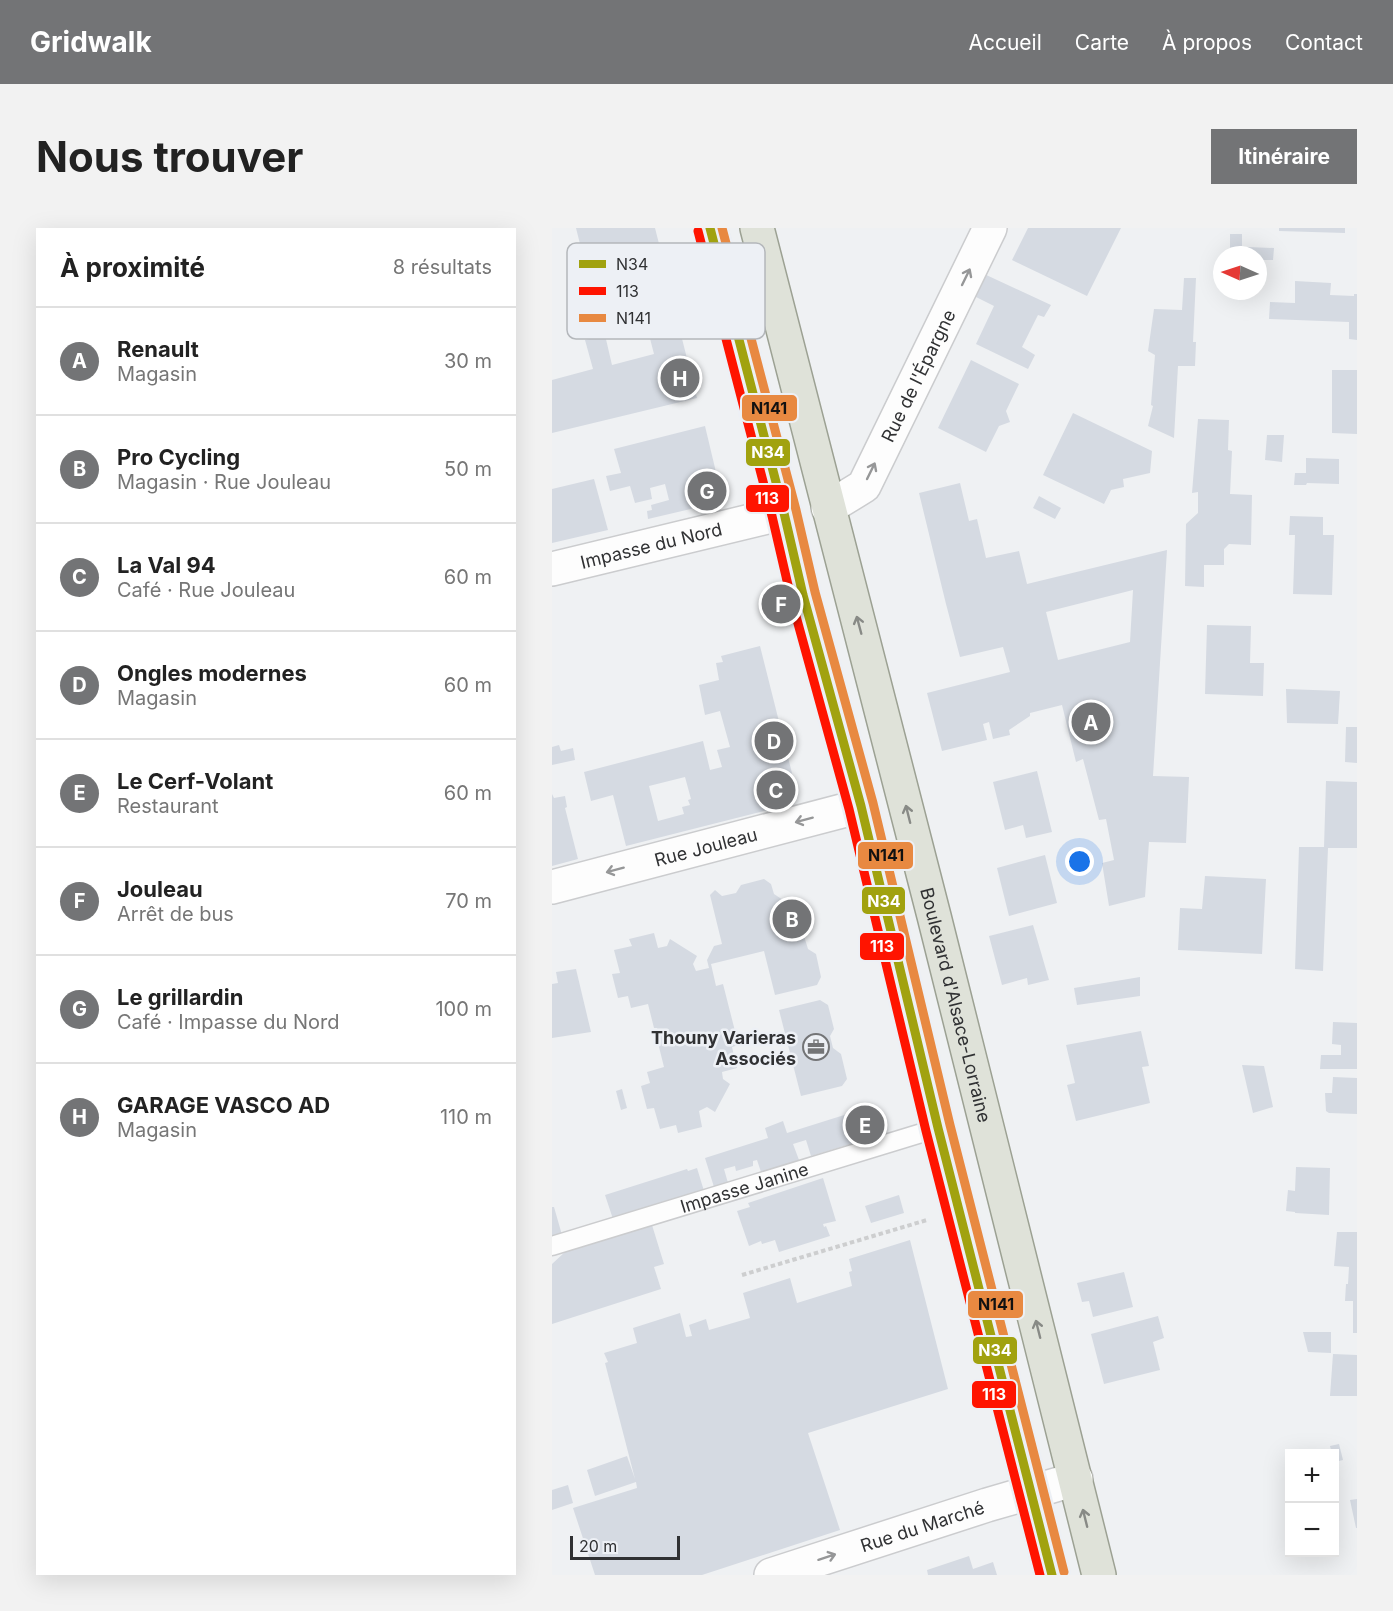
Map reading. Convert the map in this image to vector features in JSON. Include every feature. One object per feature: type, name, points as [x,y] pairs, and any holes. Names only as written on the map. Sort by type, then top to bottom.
[{"type":"main road","points":[[710,228],[714,243]]},
{"type":"main road","name":"Boulevard d'Alsace-Lorraine","points":[[757,228],[761,243]]},
{"type":"main road","name":"Boulevard d'Alsace-Lorraine","points":[[765,260],[934,916],[1099,1575]]},
{"type":"main road","points":[[739,339],[806,606],[861,806],[938,1128],[1052,1575]]},
{"type":"street","name":"Rue de l'Épargne","points":[[828,508],[864,486],[990,228]]},
{"type":"street","name":"Impasse du Nord","points":[[552,569],[784,513]]},
{"type":"street","name":"Rue Jouleau","points":[[552,887],[861,806]]},
{"type":"street","name":"Rue du Marché","points":[[771,1575],[1076,1479]]},
{"type":"lane","name":"Impasse Janine","points":[[552,1246],[938,1128]]},
{"type":"path","points":[[742,1275],[959,1211]]},
{"type":"building","points":[[576,228],[655,228],[659,243],[580,243]]},
{"type":"building","points":[[1028,228],[1121,228],[1087,296],[1012,260]]},
{"type":"building","points":[[1279,228],[1345,228],[1345,233],[1279,231]]},
{"type":"building","points":[[1230,234],[1242,234],[1242,246],[1230,246]]},
{"type":"building","points":[[1267,248],[1274,248],[1273,260],[1267,260]]},
{"type":"building","points":[[982,273],[1051,305],[1044,317],[1038,315],[1022,347],[1035,355],[1028,369],[976,344],[994,306],[972,295]]},
{"type":"building","points":[[1184,278],[1196,278],[1193,342],[1196,342],[1195,366],[1178,366],[1174,438],[1148,426],[1153,406],[1151,405],[1155,355],[1148,351],[1154,309],[1182,310]]},
{"type":"building","points":[[1295,281],[1331,283],[1330,295],[1354,296],[1357,294],[1357,340],[1349,339],[1349,322],[1269,319],[1270,302],[1295,303]]},
{"type":"building","points":[[606,339],[612,365],[654,354],[650,339],[682,339],[697,398],[552,433],[552,380],[593,369],[585,340]]},
{"type":"building","points":[[971,360],[1019,384],[1006,411],[1010,422],[999,426],[986,452],[938,428]]},
{"type":"building","points":[[1332,370],[1357,370],[1357,434],[1332,433]]},
{"type":"building","points":[[1073,413],[1152,451],[1150,473],[1123,479],[1124,487],[1111,490],[1104,504],[1043,475]]},
{"type":"building","points":[[1198,419],[1229,420],[1228,450],[1232,451],[1230,494],[1252,495],[1251,545],[1229,544],[1224,549],[1224,565],[1204,565],[1204,587],[1185,586],[1186,524],[1198,513],[1198,492],[1192,493]]},
{"type":"building","points":[[705,426],[720,489],[712,504],[648,519],[647,511],[652,510],[651,505],[669,500],[665,484],[650,488],[652,499],[635,503],[630,486],[610,491],[606,476],[621,473],[614,449]]},
{"type":"building","points":[[1267,435],[1284,435],[1282,462],[1265,460]]},
{"type":"building","points":[[1306,458],[1339,459],[1339,484],[1294,485],[1295,473],[1306,473]]},
{"type":"building","points":[[594,479],[608,530],[552,543],[552,489]]},
{"type":"building","points":[[960,483],[969,521],[977,519],[986,558],[1019,551],[1027,584],[1167,550],[1153,776],[1189,777],[1186,843],[1149,842],[1145,897],[1109,906],[1102,863],[1114,860],[1106,819],[1099,820],[1083,759],[1076,762],[1062,705],[1030,713],[1030,716],[1009,730],[1010,735],[993,739],[989,722],[983,724],[987,740],[942,751],[927,693],[1010,672],[1003,647],[960,657],[919,493]],"holes":[[[1133,590],[1130,642],[1058,660],[1046,612]]]},
{"type":"building","points":[[1039,496],[1061,508],[1055,519],[1033,508]]},
{"type":"building","points":[[1290,516],[1323,517],[1323,535],[1334,535],[1332,595],[1293,594],[1295,535],[1289,535]]},
{"type":"building","points":[[1207,625],[1251,626],[1250,663],[1264,663],[1263,696],[1205,694]]},
{"type":"building","points":[[760,646],[797,793],[788,805],[626,846],[613,795],[591,801],[584,772],[703,741],[710,770],[722,767],[717,750],[730,747],[720,711],[705,715],[699,685],[719,680],[716,663],[723,662],[721,656]],"holes":[[[685,777],[691,799],[688,800],[690,805],[682,807],[684,814],[658,821],[649,786]]]},
{"type":"building","points":[[1286,689],[1340,691],[1338,724],[1287,723]]},
{"type":"building","points":[[1346,727],[1357,727],[1357,763],[1345,762]]},
{"type":"building","points":[[559,745],[561,751],[573,748],[575,760],[552,765],[552,747]]},
{"type":"building","points":[[1037,771],[1052,832],[1026,838],[1023,825],[1005,830],[993,782]]},
{"type":"building","points":[[1326,781],[1357,782],[1357,848],[1328,848],[1323,971],[1295,969],[1299,847],[1324,847]]},
{"type":"building","points":[[552,794],[554,798],[565,796],[567,807],[565,808],[578,859],[552,866]]},
{"type":"building","points":[[1045,855],[1057,903],[1009,916],[997,868]]},
{"type":"building","points":[[1205,876],[1266,879],[1262,954],[1178,950],[1180,908],[1202,909]]},
{"type":"building","points":[[764,879],[771,884],[774,894],[786,902],[795,899],[803,905],[809,927],[804,936],[808,949],[816,954],[821,977],[817,985],[775,995],[764,951],[711,964],[716,986],[723,984],[739,1045],[732,1047],[737,1068],[722,1072],[723,1079],[730,1084],[715,1112],[707,1107],[699,1111],[702,1127],[678,1133],[676,1125],[660,1129],[654,1108],[647,1109],[641,1086],[650,1083],[647,1072],[664,1067],[658,1043],[661,1042],[657,1028],[654,1028],[648,1004],[631,1008],[628,996],[618,998],[612,974],[620,973],[614,950],[632,946],[629,939],[654,933],[658,948],[667,946],[670,939],[697,956],[693,964],[696,971],[709,968],[707,960],[714,946],[722,944],[710,895],[715,890],[722,896],[736,893],[741,885]]},
{"type":"building","points":[[1033,925],[1049,980],[1028,985],[1027,978],[1002,985],[989,936]]},
{"type":"building","points":[[576,969],[591,1032],[552,1038],[552,984],[558,983],[556,972]]},
{"type":"building","points":[[1140,977],[1140,996],[1077,1005],[1074,988]]},
{"type":"building","points":[[820,1000],[828,1005],[834,1029],[830,1036],[833,1048],[841,1054],[847,1079],[842,1086],[801,1096],[779,1010]]},
{"type":"building","points":[[1333,1022],[1357,1023],[1357,1069],[1320,1069],[1321,1055],[1341,1055],[1341,1045],[1332,1044]]},
{"type":"building","points":[[1141,1031],[1149,1066],[1142,1067],[1150,1103],[1076,1121],[1067,1085],[1075,1083],[1066,1045]]},
{"type":"building","points":[[1242,1065],[1264,1066],[1273,1107],[1253,1113]]},
{"type":"building","points":[[1333,1077],[1357,1078],[1357,1114],[1326,1111],[1325,1093],[1332,1093]]},
{"type":"building","points":[[622,1089],[627,1108],[621,1110],[616,1091]]},
{"type":"building","points":[[876,1105],[883,1134],[811,1156],[806,1140],[793,1144],[799,1160],[761,1172],[757,1160],[753,1161],[753,1166],[736,1171],[735,1166],[724,1169],[728,1183],[714,1187],[705,1158],[768,1138],[765,1128],[783,1121],[787,1133]]},
{"type":"building","points":[[1296,1167],[1330,1168],[1329,1215],[1286,1211],[1288,1190],[1295,1191]]},
{"type":"building","points":[[697,1168],[704,1191],[613,1219],[605,1195],[687,1169],[688,1171]]},
{"type":"building","points":[[823,1178],[836,1221],[823,1224],[830,1236],[779,1252],[775,1240],[762,1244],[761,1241],[749,1246],[737,1211],[750,1207],[748,1203]]},
{"type":"building","points":[[899,1195],[904,1213],[871,1223],[865,1206]]},
{"type":"building","points":[[552,1207],[554,1207],[562,1235],[552,1238]]},
{"type":"building","points":[[652,1225],[664,1264],[654,1267],[661,1289],[552,1324],[552,1264],[565,1252]]},
{"type":"building","points":[[1337,1232],[1357,1232],[1357,1333],[1353,1333],[1353,1301],[1345,1301],[1349,1267],[1334,1266]]},
{"type":"building","points":[[910,1240],[948,1389],[808,1433],[840,1530],[702,1575],[595,1575],[573,1508],[637,1488],[636,1482],[595,1496],[587,1470],[627,1456],[635,1479],[604,1353],[637,1343],[633,1328],[680,1313],[686,1337],[692,1336],[689,1325],[706,1319],[709,1330],[750,1318],[743,1293],[790,1278],[797,1303],[852,1286],[849,1259]]},
{"type":"building","points":[[1124,1272],[1133,1307],[1093,1317],[1089,1301],[1082,1302],[1077,1283]]},
{"type":"building","points":[[1158,1316],[1164,1338],[1153,1342],[1160,1370],[1104,1384],[1091,1334]]},
{"type":"building","points":[[1303,1332],[1331,1332],[1331,1353],[1308,1352]]},
{"type":"building","points":[[1333,1354],[1357,1355],[1357,1396],[1330,1396]]},
{"type":"building","points":[[1339,1444],[1343,1460],[1339,1461],[1339,1449],[1331,1449],[1330,1446]]},
{"type":"building","points":[[568,1485],[573,1503],[552,1510],[552,1490]]},
{"type":"building","points":[[1357,1499],[1357,1528],[1356,1528],[1350,1500]]},
{"type":"building","points":[[969,1556],[973,1569],[993,1562],[997,1575],[928,1575],[927,1570]]},
{"type":"transit line","name":"N34","points":[[710,228],[714,243]]},
{"type":"transit line","name":"N141","points":[[722,228],[726,243]]},
{"type":"transit line","name":"113","points":[[698,231],[701,243]]},
{"type":"transit line","name":"113","points":[[726,339],[791,598],[849,809],[926,1131],[1040,1575]]},
{"type":"transit line","name":"N34","points":[[739,339],[803,595],[861,806],[938,1128],[1052,1575]]},
{"type":"transit line","name":"N141","points":[[751,339],[815,592],[873,803],[950,1125],[1064,1572]]},
{"type":"place","name":"GARAGE VASCO AD","points":[[680,378]]},
{"type":"place","name":"Le grillardin","points":[[707,491]]},
{"type":"place","name":"Jouleau","points":[[781,604]]},
{"type":"place","name":"Renault","points":[[1091,722]]},
{"type":"place","name":"Ongles modernes","points":[[774,741]]},
{"type":"place","name":"La Val 94","points":[[776,790]]},
{"type":"place","name":"Pro Cycling","points":[[792,919]]},
{"type":"place","name":"Thouny Varieras Associés","points":[[816,1047]]},
{"type":"place","name":"Le Cerf-Volant","points":[[865,1125]]}]
